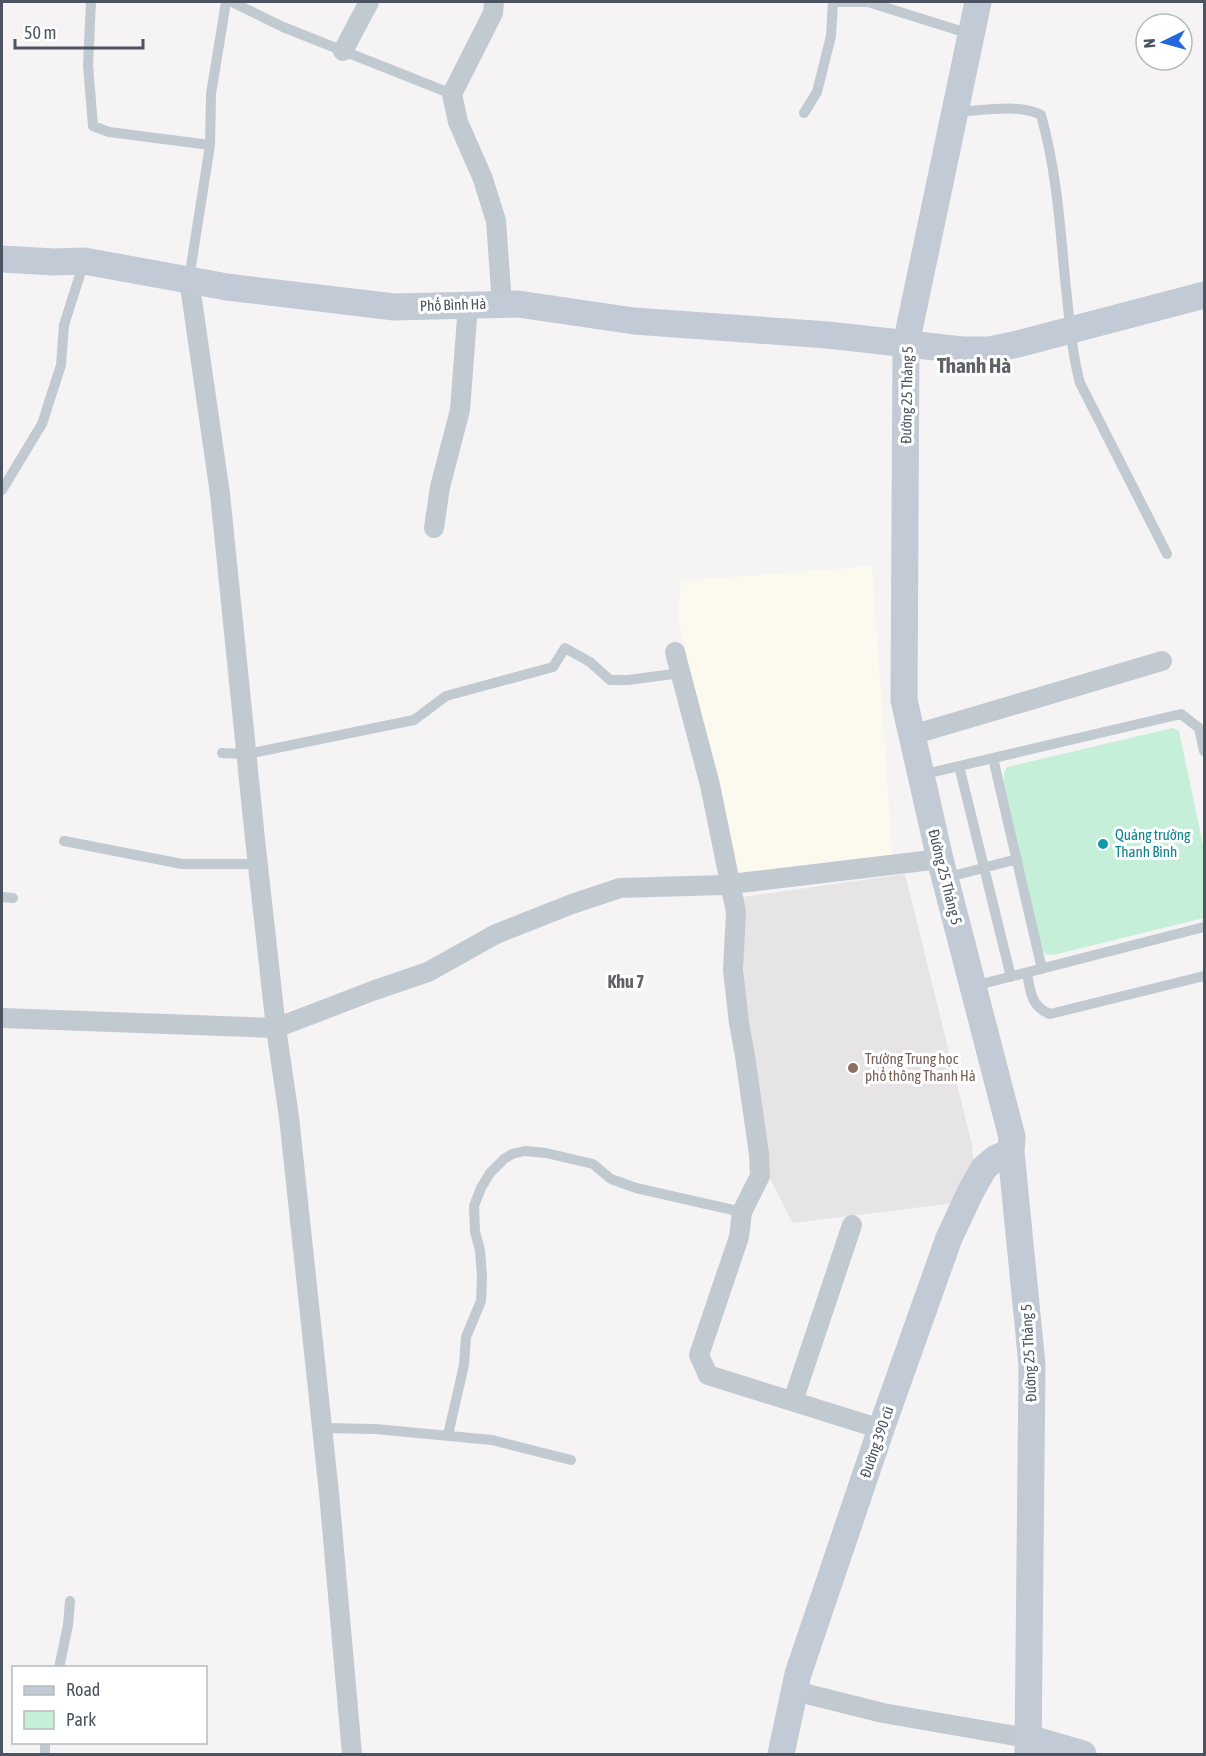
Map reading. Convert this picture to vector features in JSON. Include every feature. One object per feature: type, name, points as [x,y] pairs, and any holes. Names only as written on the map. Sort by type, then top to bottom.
[{"type":"main road","name":"Đường 25 Tháng 5","points":[[978,2],[906,344],[904,700],[942,868],[1010,1124],[1032,1365],[1028,1746]]},
{"type":"main road","name":"Phố Bình Hà","points":[[2,259],[84,261],[227,287],[394,307],[518,304],[634,321],[828,334],[962,350],[990,350],[1204,295]]},
{"type":"main road","name":"Đường 390 cũ","points":[[782,1755],[798,1674],[949,1238],[984,1168],[996,1158],[1011,1152]]},
{"type":"main road","points":[[1028,1746],[1083,1755]]},
{"type":"street","points":[[343,51],[369,2]]},
{"type":"street","points":[[494,2],[493,13],[452,94],[458,122],[483,179],[496,221],[502,304]]},
{"type":"street","points":[[189,279],[220,494],[276,1028],[289,1117],[322,1428],[352,1755]]},
{"type":"street","points":[[434,528],[440,487],[460,410],[468,305]]},
{"type":"street","points":[[675,652],[710,785],[736,912],[733,969],[759,1154],[760,1176],[742,1212],[739,1237],[699,1355],[708,1375],[881,1429]]},
{"type":"street","points":[[912,735],[1162,661]]},
{"type":"street","points":[[2,1018],[276,1028],[428,972],[496,934],[620,888],[731,884],[942,868]]},
{"type":"street","points":[[793,1401],[852,1226]]},
{"type":"street","points":[[795,1691],[1028,1746]]},
{"type":"lane","points":[[91,2],[88,65],[93,126],[109,132],[210,145]]},
{"type":"lane","points":[[189,279],[210,145],[211,94],[226,2]]},
{"type":"lane","points":[[232,2],[283,27],[452,94]]},
{"type":"lane","points":[[804,113],[817,92],[831,36],[833,2],[884,4],[971,34]]},
{"type":"lane","points":[[954,112],[1019,109],[1031,110],[1041,115],[1060,221],[1070,331],[1080,383],[1167,554]]},
{"type":"lane","points":[[2,490],[42,424],[61,364],[64,325],[84,261]]},
{"type":"lane","points":[[222,753],[247,754],[414,720],[446,696],[553,667],[565,648],[590,662],[610,680],[681,673]]},
{"type":"lane","points":[[921,775],[1181,714],[1199,728],[1204,751]]},
{"type":"lane","points":[[993,758],[1042,969]]},
{"type":"lane","points":[[959,766],[1011,977]]},
{"type":"lane","points":[[64,841],[182,864],[258,864]]},
{"type":"lane","points":[[942,868],[984,868],[1017,859]]},
{"type":"lane","points":[[2,897],[13,898]]},
{"type":"lane","points":[[973,986],[1204,927]]},
{"type":"lane","points":[[1027,973],[1032,1000],[1042,1011],[1050,1014],[1204,976]]},
{"type":"lane","points":[[448,1435],[464,1365],[466,1336],[482,1301],[480,1250],[475,1232],[474,1206],[490,1173],[504,1160],[512,1154],[525,1151],[546,1153],[593,1164],[611,1179],[636,1188],[742,1212]]},
{"type":"lane","points":[[322,1428],[375,1429],[492,1440],[571,1460]]},
{"type":"lane","points":[[59,1666],[68,1625],[70,1601]]},
{"type":"shaded area","points":[[872,566],[893,862],[733,872],[678,616],[681,581]]},
{"type":"shaded area","name":"Trường Trung học phổ thông Thanh Hà","points":[[905,874],[972,1145],[978,1200],[793,1223],[767,1173],[744,992],[742,897]]},
{"type":"green space","points":[[1173,728],[1179,731],[1204,850],[1204,918],[1053,955],[1046,954],[1042,949],[1004,783],[1004,773],[1007,767]]},
{"type":"place","name":"Quảng trường Thanh Bình","points":[[1103,844]]},
{"type":"place","name":"Trường Trung học phổ thông Thanh Hà","points":[[853,1068]]},
{"type":"district","name":"Thanh Hà","points":[[974,366]]},
{"type":"district","name":"Khu 7","points":[[626,982]]}]
